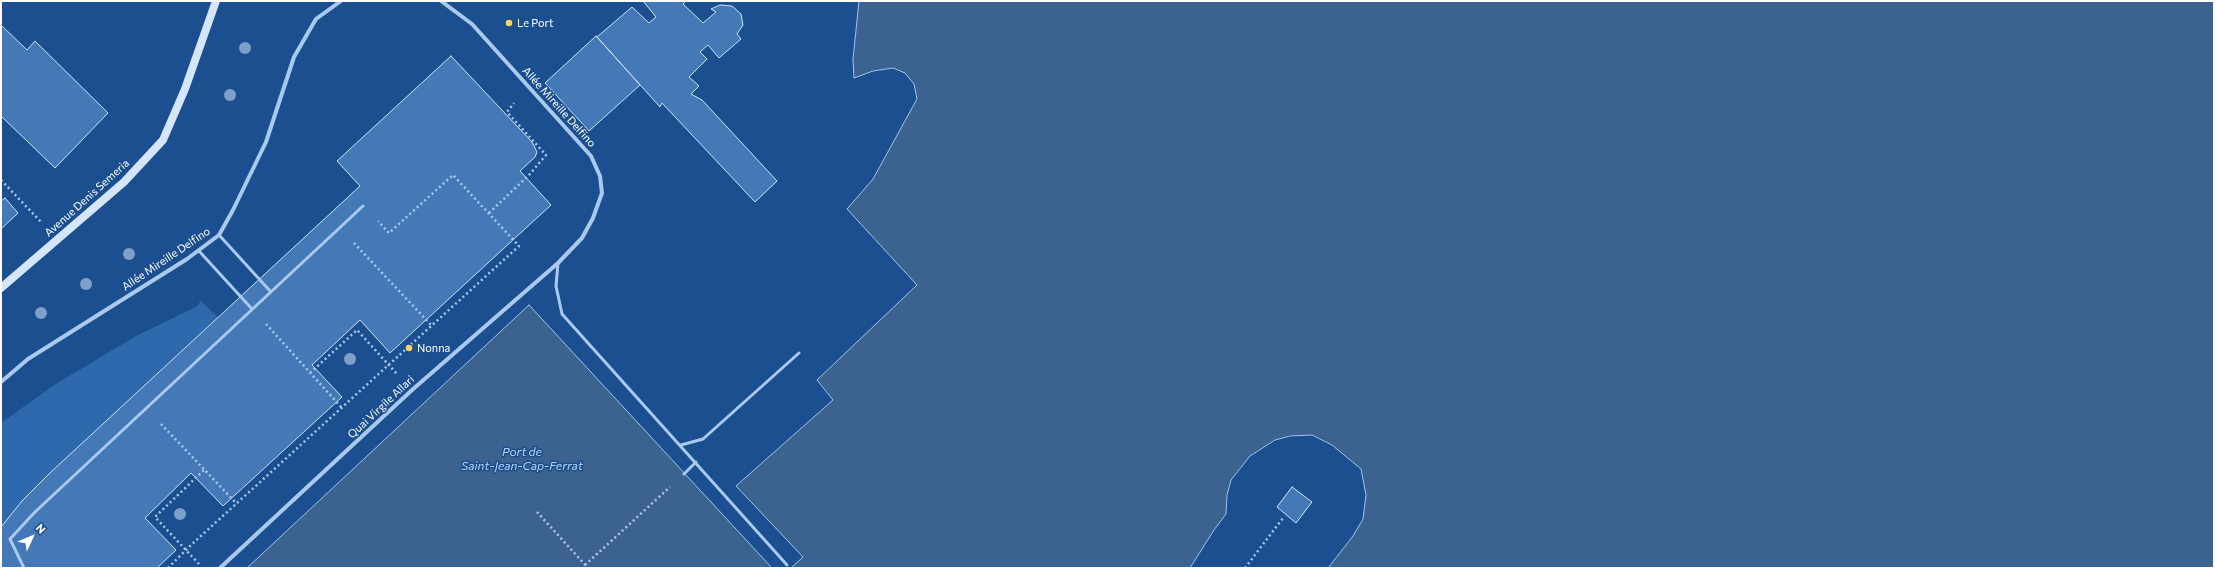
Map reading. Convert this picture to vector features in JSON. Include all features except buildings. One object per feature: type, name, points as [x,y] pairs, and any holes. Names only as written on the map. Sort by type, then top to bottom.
[{"type":"main road","name":"Avenue Denis Semeria","points":[[1,288],[124,182],[163,140],[185,89],[216,1]]},
{"type":"street","name":"Allée Mireille Delfino","points":[[1,382],[28,359],[199,251],[218,235],[233,210],[266,142],[294,57],[316,19],[341,1]]},
{"type":"street","name":"Allée Mireille Delfino","points":[[441,1],[472,24],[527,84],[591,156],[600,176],[602,193],[593,218],[582,238],[558,263]]},
{"type":"street","name":"Quai Virgile Allari","points":[[220,568],[412,390],[558,263]]},
{"type":"lane","points":[[24,568],[10,539],[35,512],[145,407],[364,206]]},
{"type":"lane","points":[[218,235],[271,292]]},
{"type":"lane","points":[[199,251],[252,309]]},
{"type":"lane","points":[[558,263],[556,286],[557,300],[562,314],[787,565]]},
{"type":"lane","points":[[681,445],[703,439],[799,353]]},
{"type":"lane","points":[[684,474],[696,462]]},
{"type":"path","points":[[489,213],[529,175],[546,155],[507,112],[527,84]]},
{"type":"path","points":[[168,568],[519,246],[453,175],[389,233],[364,206]]},
{"type":"path","points":[[1,180],[58,240]]},
{"type":"path","points":[[340,228],[432,326]]},
{"type":"path","points":[[252,309],[342,408]]},
{"type":"path","points":[[310,373],[357,330],[412,390]]},
{"type":"path","points":[[145,407],[237,504]]},
{"type":"path","points":[[203,568],[155,517],[204,470]]},
{"type":"path","points":[[585,565],[684,474]]},
{"type":"path","points":[[538,512],[588,568]]},
{"type":"path","points":[[1245,568],[1283,518]]},
{"type":"shaded area","points":[[201,301],[218,317],[51,472],[22,501],[1,527],[1,423],[54,385],[136,336],[196,307]]},
{"type":"water","points":[[859,1],[2214,1],[2214,568],[1328,568],[1353,536],[1363,519],[1366,495],[1361,469],[1332,445],[1312,435],[1290,436],[1275,440],[1250,456],[1231,480],[1227,495],[1226,514],[1190,568],[791,568],[803,557],[736,486],[833,400],[817,380],[917,285],[847,209],[873,179],[917,99],[914,84],[905,73],[893,68],[873,71],[854,78],[853,59]]},
{"type":"water","name":"Port de Saint-Jean-Cap-Ferrat","points":[[529,305],[772,568],[247,568]]},
{"type":"place","name":"Le Port","points":[[509,23]]},
{"type":"place","name":"Nonna","points":[[409,348]]}]
